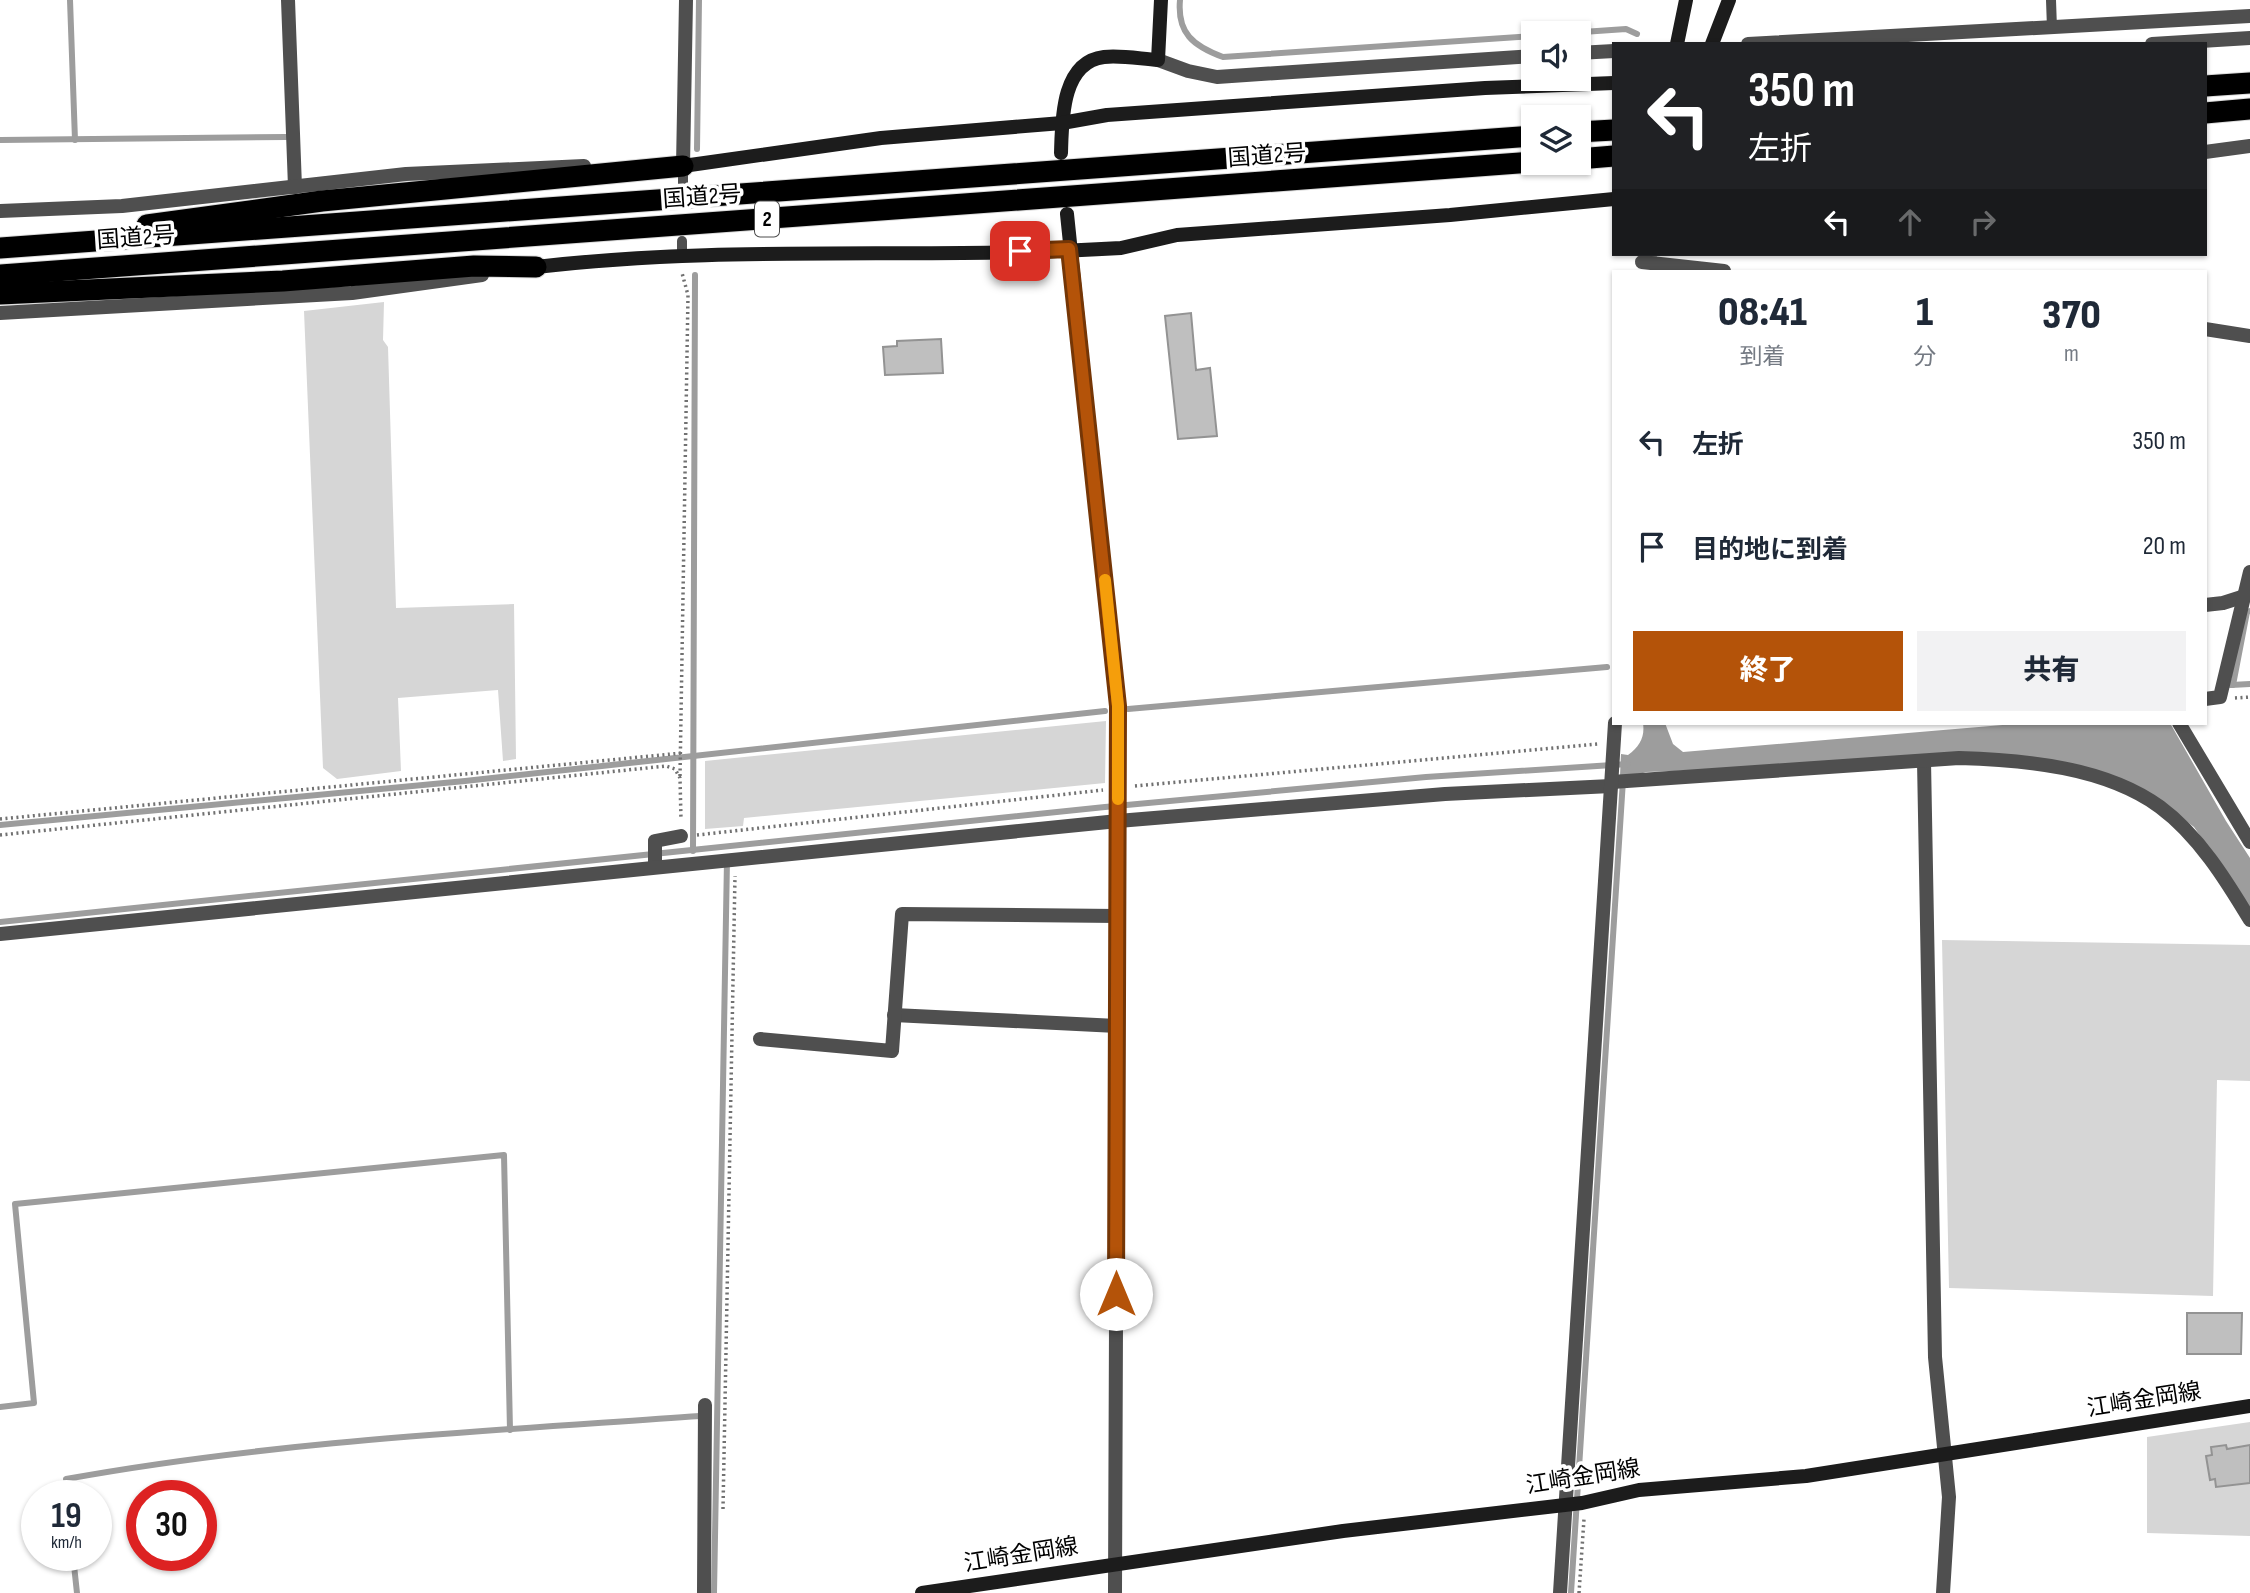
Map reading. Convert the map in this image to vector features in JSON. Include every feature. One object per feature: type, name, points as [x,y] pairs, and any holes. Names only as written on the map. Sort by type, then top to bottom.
[{"type":"highway","points":[[2207,86],[2250,83]]},
{"type":"highway","points":[[2210,114],[2250,110]]},
{"type":"highway","points":[[1591,131],[1612,130]]},
{"type":"highway","name":"国道2号","points":[[0,248],[1521,137]]},
{"type":"highway","points":[[1591,158],[1612,156]]},
{"type":"highway","name":"国道2号","points":[[0,275],[1521,163]]},
{"type":"highway","points":[[0,248],[322,201],[683,175]]},
{"type":"highway","points":[[0,294],[283,281],[474,266],[536,267]]},
{"type":"street","points":[[288,0],[295,187]]},
{"type":"street","points":[[683,175],[686,0]]},
{"type":"street","points":[[1158,60],[1161,0]]},
{"type":"street","points":[[1677,42],[1686,0]]},
{"type":"street","points":[[1713,42],[1722,23],[1728,0]]},
{"type":"street","points":[[1786,42],[2250,16]]},
{"type":"street","points":[[1722,23],[1726,42]]},
{"type":"street","points":[[2052,28],[2053,42]]},
{"type":"street","points":[[2185,42],[2250,38]]},
{"type":"street","points":[[1591,52],[1612,51]]},
{"type":"street","points":[[1061,153],[1063,103],[1072,81],[1082,68],[1102,57],[1158,60],[1188,71],[1217,77],[1521,57]]},
{"type":"street","points":[[0,211],[121,206],[295,187],[359,177],[487,169],[683,175],[881,138],[1062,123],[1121,114],[1612,83]]},
{"type":"street","points":[[2207,152],[2250,146]]},
{"type":"street","points":[[0,313],[352,293],[598,260],[1121,248],[1177,235],[1450,215],[1612,199]]},
{"type":"street","points":[[1067,214],[1118,706],[1115,1593]]},
{"type":"street","points":[[1646,263],[1714,270]]},
{"type":"street","points":[[2207,329],[2250,336]]},
{"type":"street","points":[[2207,699],[2220,697],[2247,595],[2250,572]]},
{"type":"street","points":[[2207,605],[2247,595]]},
{"type":"street","points":[[1560,1593],[1576,1504],[1616,781],[1615,725]]},
{"type":"street","points":[[2180,725],[2250,842]]},
{"type":"street","points":[[0,934],[655,858],[730,861],[1118,819],[1616,781],[1924,761],[1996,759],[2085,774],[2128,789],[2160,807],[2194,840],[2229,886],[2250,920]]},
{"type":"street","points":[[1924,761],[1935,1357],[1949,1497],[1944,1593]]},
{"type":"street","points":[[655,858],[655,841],[681,836]]},
{"type":"street","points":[[760,1039],[892,1051],[902,914],[1118,916]]},
{"type":"street","points":[[894,1016],[1117,1026]]},
{"type":"street","points":[[704,1593],[705,1405]]},
{"type":"street","name":"江崎金岡線","points":[[922,1593],[1343,1531],[1576,1504],[1639,1490],[1806,1476],[2250,1406]]},
{"type":"lane","points":[[2051,0],[2052,28]]},
{"type":"lane","points":[[682,241],[682,257]]},
{"type":"path","points":[[681,836],[688,295],[682,257]]},
{"type":"path","points":[[697,835],[734,834],[1118,790],[1614,750]]},
{"type":"path","points":[[0,819],[682,756]]},
{"type":"path","points":[[0,835],[666,766],[676,769],[680,778]]},
{"type":"path","points":[[723,1510],[730,861]]},
{"type":"path","points":[[1576,1504],[1579,1593]]},
{"type":"shaded area","points":[[384,302],[383,340],[388,347],[396,608],[514,604],[516,759],[503,761],[498,690],[398,698],[401,771],[337,779],[323,768],[304,311]]},
{"type":"shaded area","points":[[1106,721],[1105,783],[744,818],[743,826],[705,829],[705,761]]},
{"type":"shaded area","points":[[1643,725],[1666,725],[1673,744],[1683,752],[2002,725],[2171,725],[2250,858],[2250,908],[2194,827],[2173,811],[2032,758],[1646,772],[1631,777],[1620,776],[1621,754],[1628,755],[1636,748],[1643,733]]},
{"type":"shaded area","points":[[1942,940],[2250,945],[2250,1081],[2217,1080],[2213,1296],[1949,1288]]},
{"type":"shaded area","points":[[2250,1422],[2250,1536],[2147,1533],[2147,1437]]},
{"type":"building","points":[[1191,313],[1196,370],[1210,368],[1217,436],[1178,439],[1165,316]]},
{"type":"building","points":[[941,339],[943,373],[885,375],[883,347],[897,346],[897,341]]},
{"type":"building","points":[[2187,1313],[2242,1313],[2241,1354],[2187,1354]]},
{"type":"building","points":[[2226,1445],[2227,1449],[2250,1445],[2250,1483],[2216,1487],[2215,1479],[2210,1480],[2206,1456],[2212,1455],[2211,1447]]},
{"type":"waterway","points":[[70,0],[75,140]]},
{"type":"waterway","points":[[697,149],[699,0]]},
{"type":"waterway","points":[[1180,0],[1181,21],[1189,37],[1203,48],[1223,57],[1521,37]]},
{"type":"waterway","points":[[1591,31],[1626,29],[1637,34]]},
{"type":"waterway","points":[[0,140],[286,137]]},
{"type":"waterway","points":[[1653,270],[1654,256]]},
{"type":"waterway","points":[[693,851],[695,275]]},
{"type":"waterway","points":[[2233,685],[2247,612],[2250,611]]},
{"type":"waterway","points":[[1128,709],[1607,667]]},
{"type":"waterway","points":[[2231,685],[2250,684]]},
{"type":"waterway","points":[[0,825],[465,781],[1105,711]]},
{"type":"waterway","points":[[0,922],[1105,807],[1426,777],[1628,764]]},
{"type":"waterway","points":[[1571,1593],[1623,780]]},
{"type":"waterway","points":[[714,1593],[727,860]]},
{"type":"waterway","points":[[0,1407],[34,1403],[15,1204],[504,1155],[510,1430]]},
{"type":"waterway","points":[[66,1480],[145,1466],[303,1446],[700,1416]]},
{"type":"waterway","points":[[75,1571],[77,1593]]},
{"type":"slow traffic","points":[[1105,580],[1118,706],[1118,799]]},
{"type":"route","points":[[1020,251],[1069,249],[1118,706],[1116,1294]]}]
